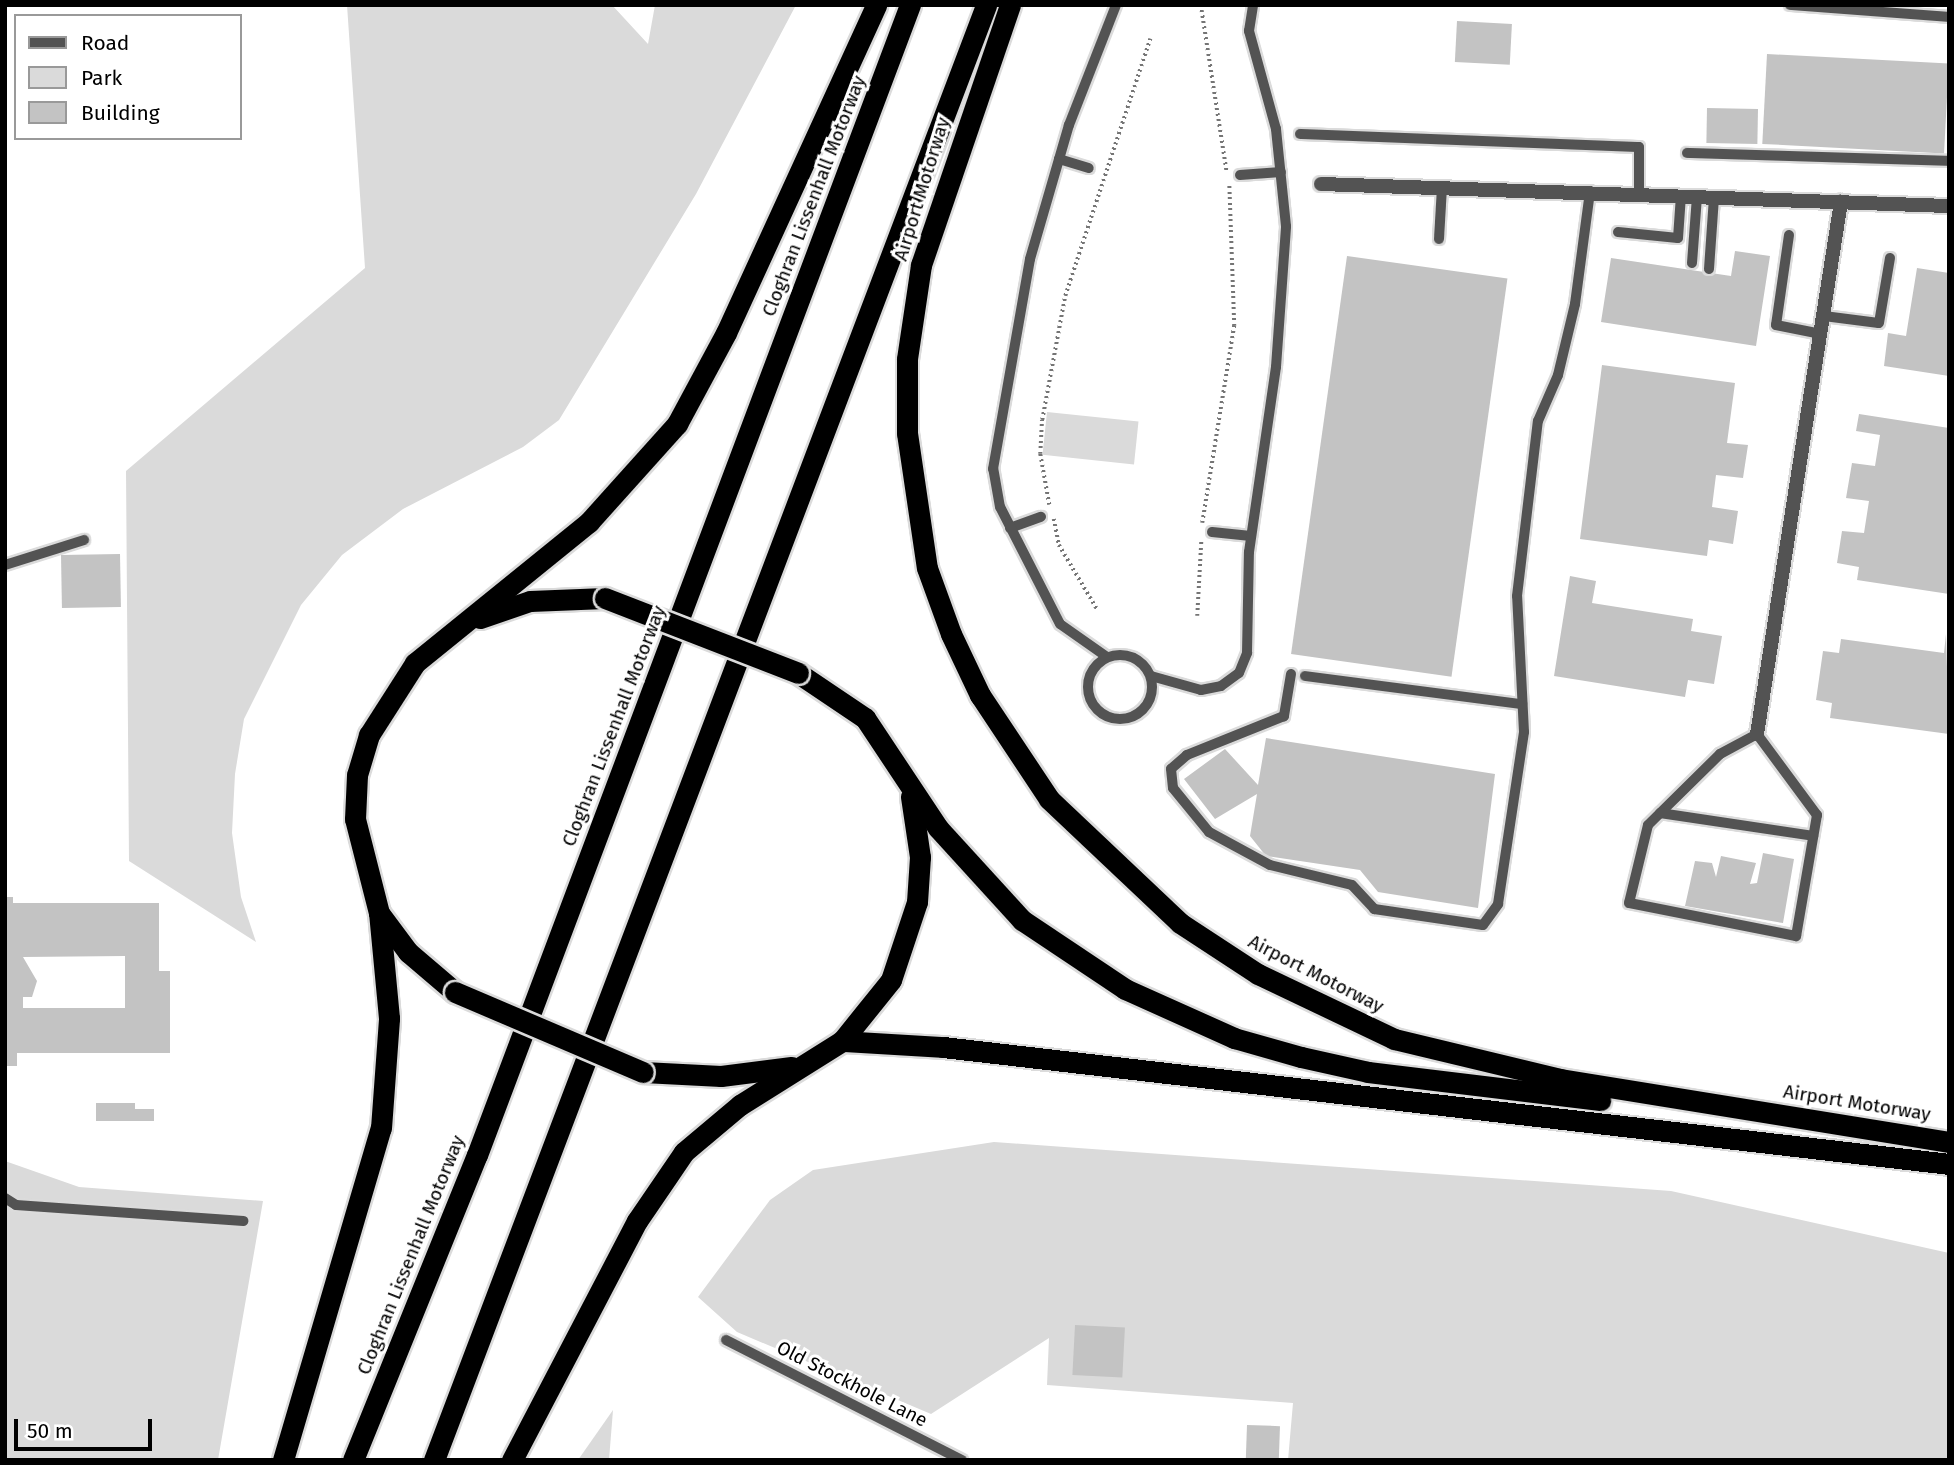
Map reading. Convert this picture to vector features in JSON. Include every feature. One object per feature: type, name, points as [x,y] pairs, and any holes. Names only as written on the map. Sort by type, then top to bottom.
[{"type":"highway","points":[[283,1460],[382,1128],[389,1018],[379,913],[355,819],[357,775],[390,696],[415,663],[589,522],[677,424],[726,333],[876,5]]},
{"type":"highway","name":"Cloghran Lissenhall Motorway","points":[[353,1460],[477,1155],[910,5]]},
{"type":"highway","points":[[434,1460],[986,5]]},
{"type":"highway","name":"Airport Motorway","points":[[1010,5],[921,265],[907,359],[907,433],[927,568],[951,634],[980,695],[1049,799],[1180,923],[1258,974],[1394,1039],[1559,1079],[1948,1141]]},
{"type":"highway","points":[[465,623],[530,601],[605,598],[798,673],[864,718],[938,828],[1022,920],[1125,989],[1234,1038],[1368,1072],[1948,1141]]},
{"type":"highway","points":[[512,1460],[637,1221],[684,1152],[796,1066],[842,1041],[891,980],[917,902],[916,810],[896,762]]},
{"type":"highway","points":[[379,913],[408,952],[455,992],[643,1072],[721,1076],[796,1066]]},
{"type":"highway","points":[[842,1041],[943,1047],[1949,1164]]},
{"type":"highway","points":[[1895,1159],[1949,1176]]},
{"type":"street","points":[[1321,184],[1590,191],[1949,206]]},
{"type":"street","points":[[1757,734],[1842,202]]},
{"type":"lane","points":[[1116,5],[1059,159],[1030,259],[995,457],[1000,507],[1060,624],[1107,657],[1138,660],[1151,676],[1201,691],[1239,673],[1247,653],[1251,536],[1276,367],[1286,226],[1281,172],[1249,31],[1254,5]]},
{"type":"lane","points":[[1790,5],[1949,17]]},
{"type":"lane","points":[[1300,134],[1639,147],[1639,193]]},
{"type":"lane","points":[[1687,153],[1949,161]]},
{"type":"lane","points":[[1059,159],[1089,168]]},
{"type":"lane","points":[[1240,175],[1281,172]]},
{"type":"lane","points":[[1439,239],[1441,187]]},
{"type":"lane","points":[[1291,674],[1284,716],[1187,755],[1171,769],[1173,788],[1209,832],[1270,865],[1352,886],[1374,909],[1471,926],[1483,925],[1498,904],[1524,732],[1517,596],[1538,421],[1558,375],[1575,304],[1590,191]]},
{"type":"lane","points":[[1618,232],[1678,238],[1681,195]]},
{"type":"lane","points":[[1692,263],[1697,196]]},
{"type":"lane","points":[[1709,269],[1714,197]]},
{"type":"lane","points":[[1789,235],[1776,325],[1821,334]]},
{"type":"lane","points":[[1824,316],[1879,323],[1890,258]]},
{"type":"lane","points":[[1010,528],[1041,517]]},
{"type":"lane","points":[[1212,532],[1251,536]]},
{"type":"lane","points":[[5,565],[85,540]]},
{"type":"lane","points":[[1107,657],[1088,681],[1092,703],[1107,717],[1138,714],[1151,698],[1151,676]]},
{"type":"lane","points":[[1306,676],[1522,704]]},
{"type":"lane","points":[[1757,734],[1808,798],[1817,815],[1796,936],[1629,903],[1648,825],[1660,813],[1720,754],[1757,734]]},
{"type":"lane","points":[[1660,813],[1813,836]]},
{"type":"lane","points":[[5,1198],[16,1205],[243,1221]]},
{"type":"lane","name":"Old Stockhole Lane","points":[[726,1340],[962,1460]]},
{"type":"path","points":[[1196,616],[1212,447],[1234,326],[1229,186],[1201,5]]},
{"type":"path","points":[[1097,609],[1059,545],[1062,535],[1040,454],[1042,419],[1065,294],[1150,39]]},
{"type":"green space","points":[[347,5],[612,5],[648,44],[655,5],[796,5],[696,194],[559,420],[523,447],[403,509],[342,555],[301,605],[244,719],[235,774],[232,833],[241,897],[256,942],[129,861],[126,471],[365,268]]},
{"type":"green space","points":[[1047,412],[1138,422],[1134,464],[1043,455]]},
{"type":"green space","points":[[994,1142],[1671,1191],[1949,1253],[1949,1460],[1288,1460],[1293,1403],[1047,1385],[1049,1338],[931,1414],[737,1332],[698,1297],[770,1200],[813,1170]]},
{"type":"green space","points":[[5,1161],[79,1187],[263,1201],[218,1460],[5,1460]]},
{"type":"green space","points":[[613,1410],[609,1460],[578,1460]]},
{"type":"building","points":[[1457,21],[1512,24],[1510,65],[1455,62]]},
{"type":"building","points":[[1767,54],[1949,64],[1944,153],[1762,144]]},
{"type":"building","points":[[1707,108],[1758,109],[1757,144],[1706,143]]},
{"type":"building","points":[[1735,251],[1770,256],[1756,346],[1601,322],[1611,258],[1731,276]]},
{"type":"building","points":[[1347,256],[1507,279],[1451,677],[1291,654]]},
{"type":"building","points":[[1917,268],[1949,273],[1949,376],[1884,366],[1888,333],[1906,336]]},
{"type":"building","points":[[1602,365],[1735,383],[1727,443],[1748,445],[1743,478],[1716,475],[1712,507],[1738,511],[1733,544],[1709,540],[1707,556],[1580,539]]},
{"type":"building","points":[[1859,414],[1949,428],[1949,594],[1857,580],[1859,567],[1837,563],[1842,531],[1864,533],[1869,501],[1846,498],[1852,463],[1875,466],[1880,435],[1856,431]]},
{"type":"building","points":[[120,554],[121,607],[62,608],[61,555]]},
{"type":"building","points":[[1570,576],[1596,581],[1592,603],[1693,619],[1691,631],[1722,636],[1714,684],[1688,680],[1685,697],[1554,676]]},
{"type":"building","points":[[1946,634],[1949,734],[1830,718],[1832,703],[1816,700],[1823,651],[1839,653],[1841,639],[1944,653]]},
{"type":"building","points":[[1266,738],[1495,774],[1478,908],[1378,892],[1360,870],[1266,856],[1250,836],[1257,794],[1215,819],[1184,779],[1225,749],[1258,785]]},
{"type":"building","points":[[1763,853],[1794,859],[1783,923],[1685,906],[1695,861],[1712,863],[1716,877],[1721,856],[1756,863],[1750,884],[1757,883]]},
{"type":"building","points":[[5,897],[13,897],[13,903],[159,903],[159,971],[170,971],[170,1053],[17,1053],[17,1066],[5,1066]],"holes":[[[125,956],[125,1008],[23,1008],[23,997],[32,997],[37,981],[23,957]]]},
{"type":"building","points":[[96,1103],[135,1103],[135,1109],[154,1109],[154,1121],[96,1121]]},
{"type":"building","points":[[1075,1325],[1125,1328],[1122,1378],[1072,1375]]},
{"type":"building","points":[[1247,1425],[1280,1426],[1279,1460],[1246,1460]]}]
